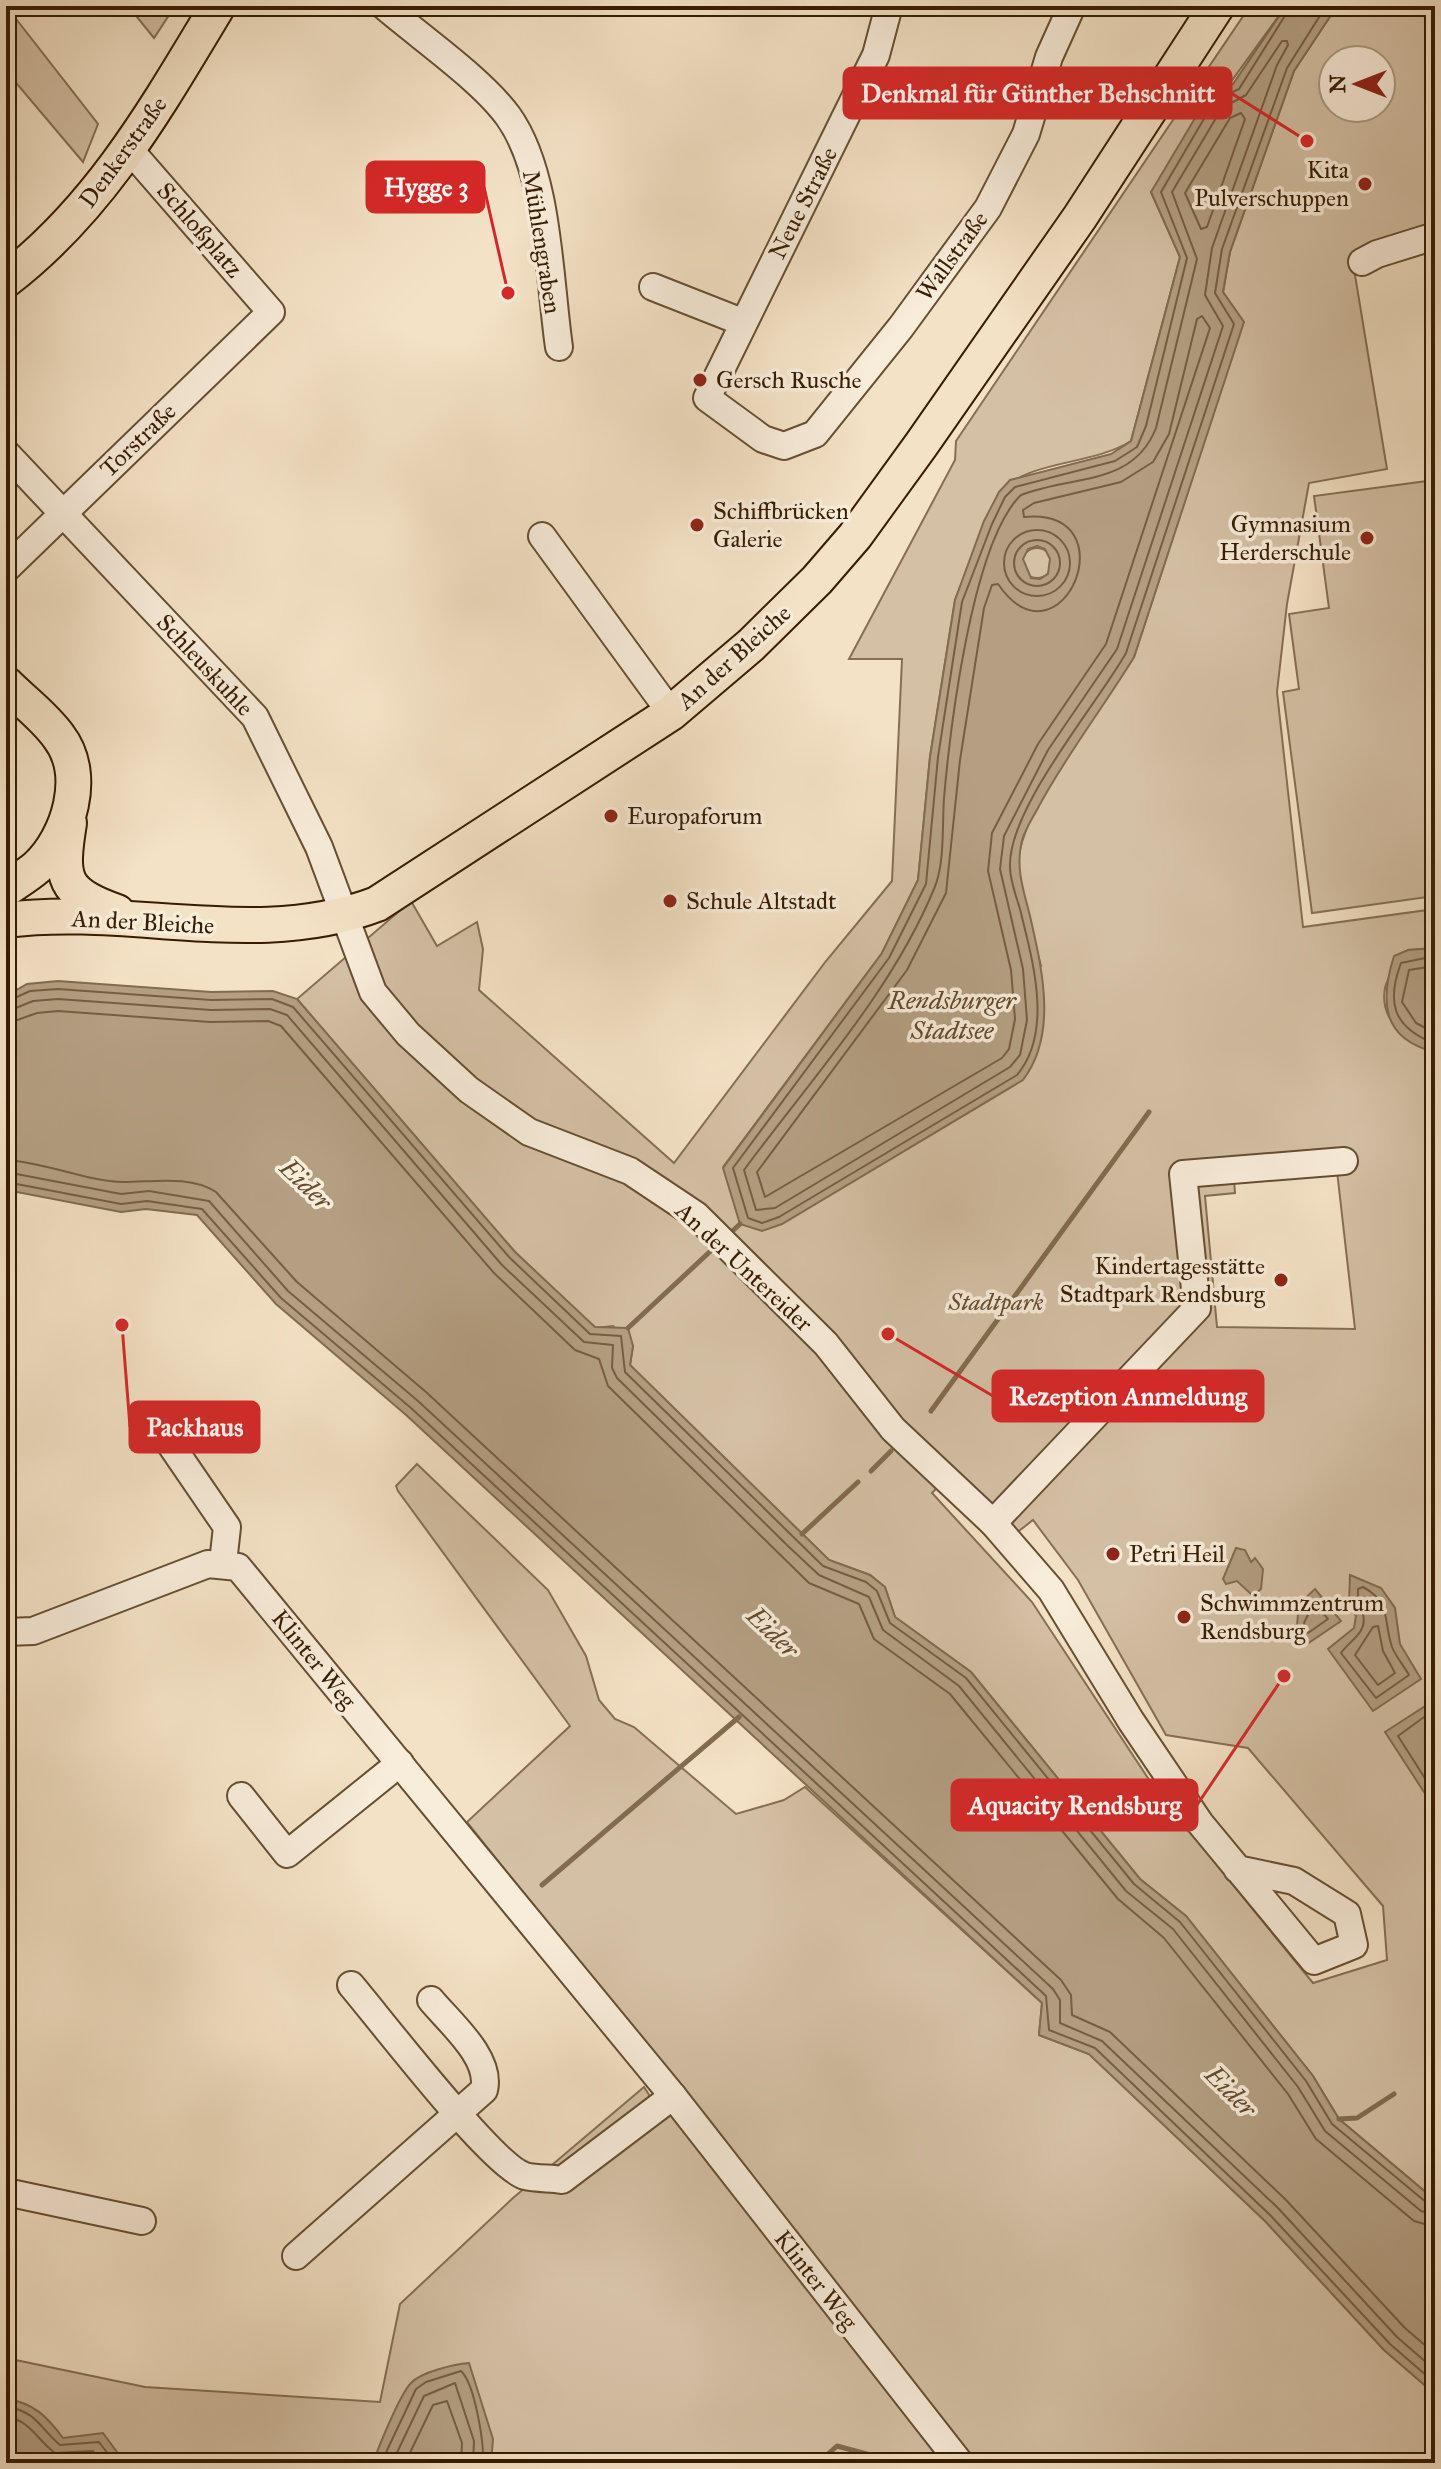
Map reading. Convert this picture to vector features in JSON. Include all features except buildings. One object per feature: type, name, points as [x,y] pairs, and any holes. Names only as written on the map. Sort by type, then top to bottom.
[{"type":"main road","name":"Denkerstraße","points":[[6,280],[60,234],[129,149],[218,6]]},
{"type":"main road","name":"An der Bleiche","points":[[6,899],[46,917],[247,927],[295,926],[344,917],[377,904],[671,713],[778,621],[855,536],[1080,217],[1217,6]]},
{"type":"main road","points":[[6,684],[60,738],[72,768],[74,795],[64,853],[66,876],[74,891],[83,900],[134,919]]},
{"type":"main road","points":[[6,889],[37,866],[59,839],[74,795]]},
{"type":"main road","points":[[6,920],[46,917]]},
{"type":"street","name":"Mühlengraben","points":[[384,6],[507,115],[523,144],[537,186],[559,347]]},
{"type":"street","name":"Neue Straße","points":[[707,398],[876,55],[889,6]]},
{"type":"street","name":"Wallstraße","points":[[707,398],[763,439],[784,446],[815,434],[901,327],[988,208],[1026,134],[1049,57],[1072,6]]},
{"type":"street","name":"Schloßplatz","points":[[129,149],[271,312]]},
{"type":"street","points":[[1362,262],[1377,254],[1435,236]]},
{"type":"street","points":[[653,287],[742,322]]},
{"type":"street","name":"Torstraße","points":[[6,569],[271,312]]},
{"type":"street","name":"Schleuskuhle","points":[[6,453],[255,717],[319,847],[344,917]]},
{"type":"street","points":[[542,536],[671,713]]},
{"type":"street","name":"An der Untereider","points":[[344,917],[373,992],[408,1034],[469,1090],[529,1132],[630,1171],[696,1215],[826,1344],[893,1429],[993,1523],[1051,1590],[1131,1721],[1200,1823],[1237,1869]]},
{"type":"street","points":[[993,1523],[1197,1308],[1183,1174],[1344,1161]]},
{"type":"street","points":[[6,1632],[33,1631],[200,1566],[223,1563],[227,1527],[162,1432]]},
{"type":"street","name":"Klinter Weg","points":[[223,1563],[238,1567],[673,2096],[960,2463]]},
{"type":"street","points":[[241,1796],[287,1854],[400,1763]]},
{"type":"street","points":[[351,1985],[459,2114],[498,2157],[523,2176],[562,2180],[673,2096]]},
{"type":"street","points":[[296,2256],[484,2090],[484,2070],[431,2000]]},
{"type":"street","points":[[6,2192],[142,2221]]},
{"type":"green space","points":[[6,6],[98,124],[83,162],[6,71]]},
{"type":"green space","points":[[128,6],[175,6],[154,38]]},
{"type":"green space","name":"Stadtpark","points":[[1250,6],[1286,6],[1151,192],[1180,257],[1131,441],[1098,455],[1028,474],[999,492],[955,600],[930,757],[918,880],[882,953],[723,1167],[1041,966],[1018,874],[1023,840],[1033,814],[1065,758],[1134,657],[1243,322],[1223,292],[1230,252],[1294,71],[1337,6],[1435,6],[1435,233],[1353,263],[1387,469],[1309,483],[1287,604],[1277,692],[1303,927],[1435,909],[1435,948],[1408,950],[1388,979],[1384,999],[1386,1010],[1397,1029],[1405,1037],[1435,1052],[1435,2200],[1339,2119],[1313,2076],[1186,1916],[1140,1879],[971,1672],[895,1617],[885,1587],[870,1575],[829,1560],[630,1365],[633,1346],[613,1326],[595,1328],[515,1252],[297,999],[411,901],[437,946],[477,922],[483,949],[479,990],[674,1163],[826,961],[892,881],[902,659],[849,659],[955,460],[956,441]],"holes":[[[1337,1171],[1355,1329],[1217,1327],[1205,1196],[1235,1193],[1234,1179]],[[951,1473],[1015,1534],[1033,1520],[1078,1580],[1166,1735],[1248,1748],[1383,1906],[1387,1960],[1313,1983],[1224,1874],[1172,1800],[1165,1804],[1032,1602],[932,1493]]]},
{"type":"green space","name":"Gymnasium Herderschule","points":[[1435,480],[1435,896],[1312,913],[1283,692],[1299,689],[1289,614],[1329,608],[1314,496]]},
{"type":"green space","points":[[1037,548],[1043,549],[1051,557],[1051,569],[1043,577],[1037,578],[1031,577],[1023,569],[1022,563],[1023,557],[1031,549]]},
{"type":"green space","points":[[417,1464],[548,1590],[586,1656],[599,1700],[615,1719],[634,1727],[736,1814],[784,1800],[805,1787],[1042,2003],[1039,2035],[1089,2054],[1265,2221],[1384,2350],[1435,2394],[1435,2463],[6,2463],[6,2358],[145,2387],[380,2402],[400,2304],[513,2198],[644,2087],[662,2115],[683,2092],[467,1822],[570,1726],[398,1491],[396,1486]]},
{"type":"water","name":"Rendsburger Stadtsee","points":[[1286,6],[1337,6],[1294,71],[1230,252],[1223,292],[1244,322],[1134,657],[1061,768],[1022,840],[1020,872],[1039,958],[1044,1001],[1041,1042],[1034,1062],[1023,1080],[782,1224],[762,1231],[740,1224],[723,1168],[882,953],[918,880],[930,757],[955,600],[984,521],[999,492],[1010,480],[1111,454],[1131,441],[1180,257],[1151,192],[1210,93],[1233,84]],"holes":[[[1037,546],[1045,549],[1050,559],[1048,574],[1040,579],[1031,578],[1023,559],[1028,549]]]},
{"type":"water","points":[[1435,948],[1435,1052],[1417,1046],[1395,1028],[1389,1016],[1387,988],[1394,956],[1408,950]]},
{"type":"water","name":"Eider","points":[[58,981],[211,992],[273,991],[297,999],[515,1252],[595,1327],[628,1328],[633,1346],[630,1365],[829,1560],[870,1575],[885,1587],[895,1617],[971,1672],[1140,1879],[1186,1916],[1313,2076],[1339,2119],[1435,2200],[1435,2394],[1384,2350],[1265,2221],[1089,2054],[1039,2035],[1042,2003],[405,1414],[276,1304],[197,1215],[146,1209],[121,1212],[6,1190],[6,996],[27,984]]},
{"type":"water","points":[[1236,1548],[1245,1550],[1251,1562],[1255,1558],[1263,1569],[1261,1589],[1253,1596],[1237,1581],[1226,1584],[1223,1579]]},
{"type":"water","points":[[1350,1575],[1381,1588],[1395,1608],[1400,1644],[1421,1679],[1373,1711],[1328,1649],[1354,1628],[1356,1616],[1349,1604]]},
{"type":"water","points":[[1315,1589],[1341,1621],[1304,1646],[1298,1631],[1298,1616],[1304,1601]]},
{"type":"water","points":[[1433,1701],[1435,1703],[1435,1809],[1385,1732]]},
{"type":"water","points":[[469,2363],[493,2439],[491,2463],[373,2463],[411,2383],[430,2372]]},
{"type":"water","points":[[6,2398],[39,2412],[63,2438],[103,2433],[125,2463],[6,2463]]},
{"type":"waterway","points":[[931,1411],[1149,1112]]},
{"type":"waterway","points":[[726,1237],[740,1224]]},
{"type":"waterway","points":[[628,1328],[716,1246]]},
{"type":"waterway","points":[[871,1471],[891,1451]]},
{"type":"waterway","points":[[802,1534],[858,1482]]},
{"type":"waterway","points":[[542,1885],[739,1717]]},
{"type":"waterway","points":[[1339,2119],[1357,2118],[1394,2094]]},
{"type":"waterway","points":[[818,2463],[837,2446],[900,2463]]},
{"type":"place","name":"Denkmal für Günther Behschnitt","points":[[1307,141]]},
{"type":"place","name":"Kita Pulverschuppen","points":[[1365,184]]},
{"type":"place","name":"Hygge 3","points":[[508,293]]},
{"type":"place","name":"Gersch Rusche","points":[[700,380]]},
{"type":"place","name":"Schiffbrücken Galerie","points":[[697,525]]},
{"type":"place","name":"Gymnasium Herderschule","points":[[1367,538]]},
{"type":"place","name":"Europaforum","points":[[611,816]]},
{"type":"place","name":"Schule Altstadt","points":[[670,901]]},
{"type":"place","name":"Kindertagesstätte Stadtpark Rendsburg","points":[[1281,1280]]},
{"type":"place","name":"Packhaus","points":[[122,1325]]},
{"type":"place","name":"Rezeption Anmeldung","points":[[888,1334]]},
{"type":"place","name":"Petri Heil","points":[[1113,1554]]},
{"type":"place","name":"Schwimmzentrum Rendsburg","points":[[1184,1617]]},
{"type":"place","name":"Aquacity Rendsburg","points":[[1284,1676]]}]
